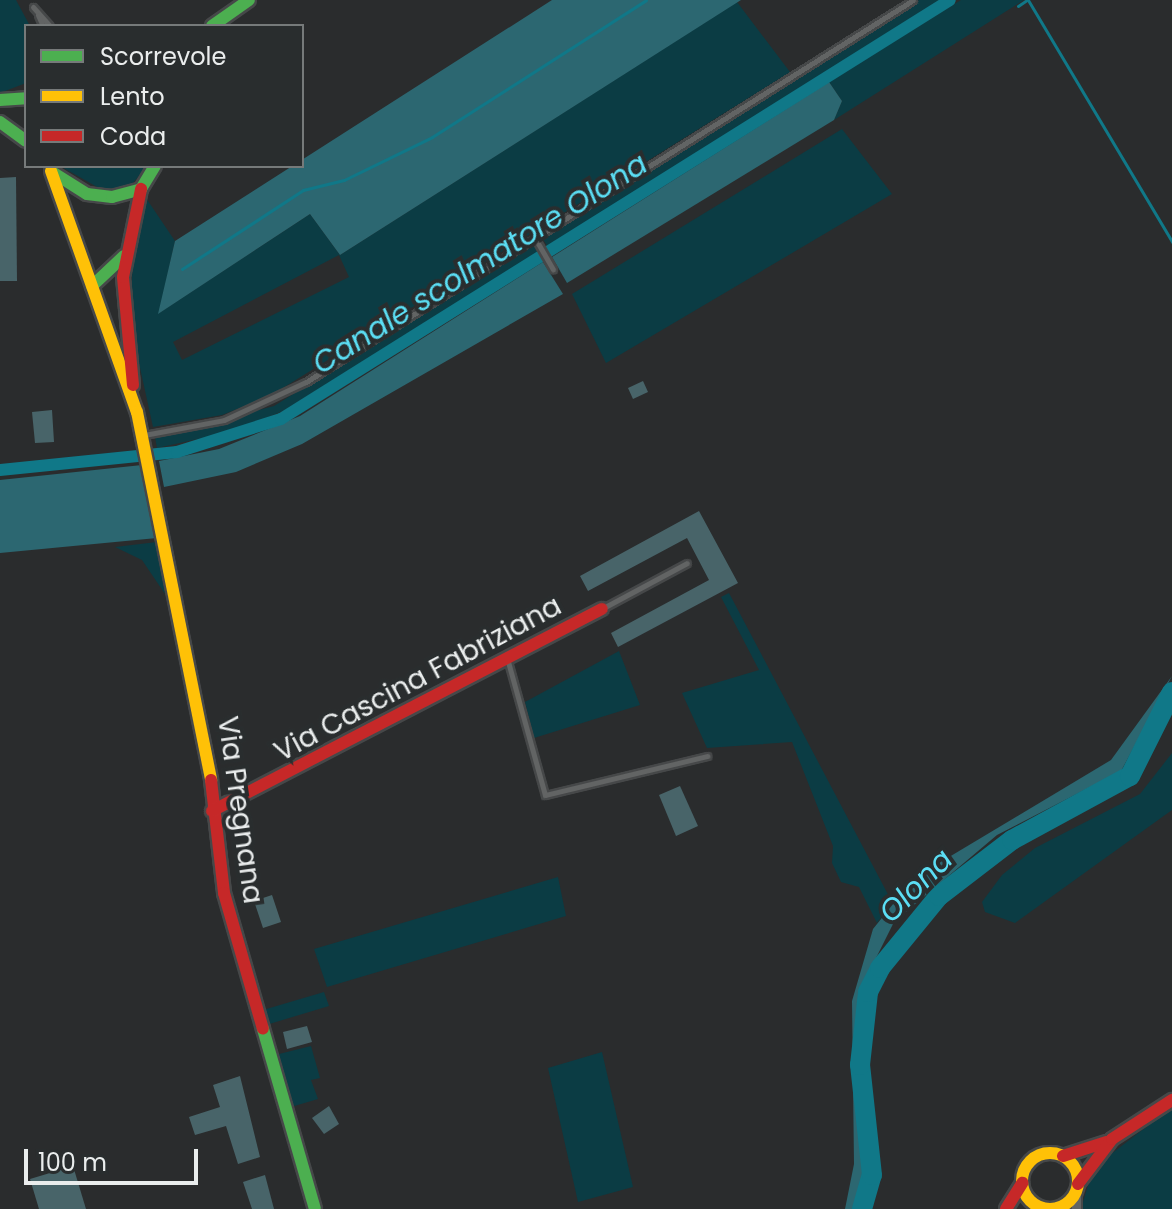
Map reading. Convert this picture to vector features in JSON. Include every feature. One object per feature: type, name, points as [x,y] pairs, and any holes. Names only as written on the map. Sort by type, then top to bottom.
[{"type":"street","points":[[215,24],[249,0]]},
{"type":"street","points":[[0,100],[24,98]]},
{"type":"street","points":[[0,122],[24,140]]},
{"type":"street","points":[[50,168],[97,197],[141,189]]},
{"type":"street","name":"Via Pregnana","points":[[50,168],[144,438],[205,732],[224,893],[315,1209]]},
{"type":"street","name":"Via Pregnana","points":[[137,412],[125,328],[124,255],[141,189],[154,168]]},
{"type":"street","points":[[92,286],[124,255]]},
{"type":"street","name":"Via Cascina Fabriziana","points":[[212,811],[602,609]]},
{"type":"street","points":[[1006,1209],[1022,1183],[1031,1160],[1063,1156],[1112,1139],[1172,1100]]},
{"type":"street","points":[[1022,1183],[1029,1200],[1047,1209],[1076,1188],[1112,1139]]},
{"type":"street","points":[[1063,1156],[1076,1188],[1076,1209]]},
{"type":"lane","points":[[144,438],[267,404],[536,240],[913,0]]},
{"type":"lane","points":[[42,24],[33,7],[48,24]]},
{"type":"lane","points":[[536,240],[553,269]]},
{"type":"lane","points":[[602,609],[687,563]]},
{"type":"lane","points":[[507,658],[545,795],[707,756]]},
{"type":"shaded area","points":[[0,0],[16,0],[29,24],[24,24],[24,84],[0,93]]},
{"type":"shaded area","points":[[552,0],[741,0],[340,255],[310,214],[158,314],[175,241],[289,168],[304,168],[304,159]]},
{"type":"shaded area","points":[[919,0],[939,0],[549,249],[543,239]]},
{"type":"shaded area","points":[[961,0],[1024,0],[834,120],[842,101],[829,82]]},
{"type":"shaded area","points":[[737,2],[790,72],[270,396],[222,415],[153,427],[130,322],[134,232],[146,198],[175,241],[159,313],[310,214],[340,255]],"holes":[[[339,255],[349,277],[182,360],[173,342]]]},
{"type":"shaded area","points":[[829,82],[842,101],[834,120],[567,283],[552,257]]},
{"type":"shaded area","points":[[842,129],[892,194],[606,363],[572,294]]},
{"type":"shaded area","points":[[64,168],[145,168],[133,183],[106,192]]},
{"type":"shaded area","points":[[534,244],[538,253],[283,411],[234,431],[157,448],[155,437],[274,406]]},
{"type":"shaded area","points":[[543,262],[563,294],[302,444],[236,472],[164,487],[159,461],[219,449],[300,416]]},
{"type":"shaded area","points":[[142,465],[157,538],[0,553],[0,480]]},
{"type":"shaded area","points":[[157,542],[165,594],[142,560],[115,547]]},
{"type":"shaded area","points":[[729,593],[892,902],[877,923],[859,887],[841,882],[832,863],[833,846],[792,742],[707,748],[682,693],[759,670],[721,597]]},
{"type":"shaded area","points":[[619,651],[640,705],[534,738],[525,702]]},
{"type":"shaded area","points":[[1172,676],[1121,771],[997,835],[894,922],[861,988],[855,1066],[864,1174],[854,1209],[845,1209],[854,1164],[852,1001],[873,929],[914,878],[1111,760]]},
{"type":"shaded area","points":[[1172,753],[1172,810],[1015,923],[985,912],[982,902],[1002,875],[1035,848],[1140,794]]},
{"type":"shaded area","points":[[558,877],[566,916],[327,987],[314,949]]},
{"type":"shaded area","points":[[324,992],[329,1006],[266,1025],[263,1010]]},
{"type":"shaded area","points":[[311,1046],[320,1078],[311,1080],[318,1099],[291,1107],[275,1055]]},
{"type":"shaded area","points":[[602,1052],[633,1187],[578,1202],[548,1068]]},
{"type":"shaded area","points":[[1172,1107],[1172,1209],[1081,1209],[1093,1168]]},
{"type":"building","points":[[16,177],[17,281],[0,281],[0,178]]},
{"type":"building","points":[[643,381],[648,392],[633,399],[628,388]]},
{"type":"building","points":[[52,410],[54,442],[35,443],[32,412]]},
{"type":"building","points":[[699,511],[738,583],[618,647],[611,633],[709,580],[687,538],[588,591],[580,576]]},
{"type":"building","points":[[680,786],[698,826],[676,836],[659,795]]},
{"type":"building","points":[[272,895],[281,922],[263,928],[254,901]]},
{"type":"building","points":[[307,1026],[312,1042],[287,1049],[283,1032]]},
{"type":"building","points":[[240,1076],[260,1157],[238,1164],[226,1126],[195,1135],[189,1117],[220,1107],[213,1085]]},
{"type":"building","points":[[329,1106],[339,1124],[324,1134],[312,1118]]},
{"type":"building","points":[[73,1166],[86,1209],[39,1209],[30,1179]]},
{"type":"building","points":[[265,1175],[274,1209],[252,1209],[243,1182]]},
{"type":"waterway","points":[[182,269],[303,190],[344,180],[432,137],[646,0]]},
{"type":"waterway","name":"Canale scolmatore Olona","points":[[0,470],[177,452],[281,419],[950,0]]},
{"type":"waterway","points":[[1018,6],[1027,0]]},
{"type":"waterway","points":[[1028,0],[1172,242]]},
{"type":"waterway","name":"Olona","points":[[862,1209],[872,1175],[860,1065],[868,992],[880,968],[939,896],[1012,840],[1130,776],[1172,692]]},
{"type":"traffic: fast","points":[[215,24],[249,0]]},
{"type":"traffic: fast","points":[[0,100],[24,98]]},
{"type":"traffic: fast","points":[[0,122],[24,140]]},
{"type":"traffic: fast","points":[[52,172],[87,194],[112,197],[141,189],[154,168]]},
{"type":"traffic: fast","points":[[92,286],[124,256]]},
{"type":"traffic: fast","points":[[263,1029],[315,1209]]},
{"type":"traffic: slow","points":[[51,171],[137,412],[211,780]]},
{"type":"traffic: slow","points":[[1050,1153],[1070,1161],[1078,1181],[1070,1201],[1050,1209],[1030,1201],[1022,1181],[1030,1161],[1050,1153]]},
{"type":"traffic: jam","points":[[133,385],[123,277],[141,189]]},
{"type":"traffic: jam","points":[[212,811],[602,609]]},
{"type":"traffic: jam","points":[[211,780],[224,893],[263,1029]]},
{"type":"traffic: jam","points":[[1078,1184],[1112,1139],[1172,1100]]},
{"type":"traffic: jam","points":[[1063,1156],[1106,1142]]},
{"type":"traffic: jam","points":[[1006,1209],[1022,1183]]}]
